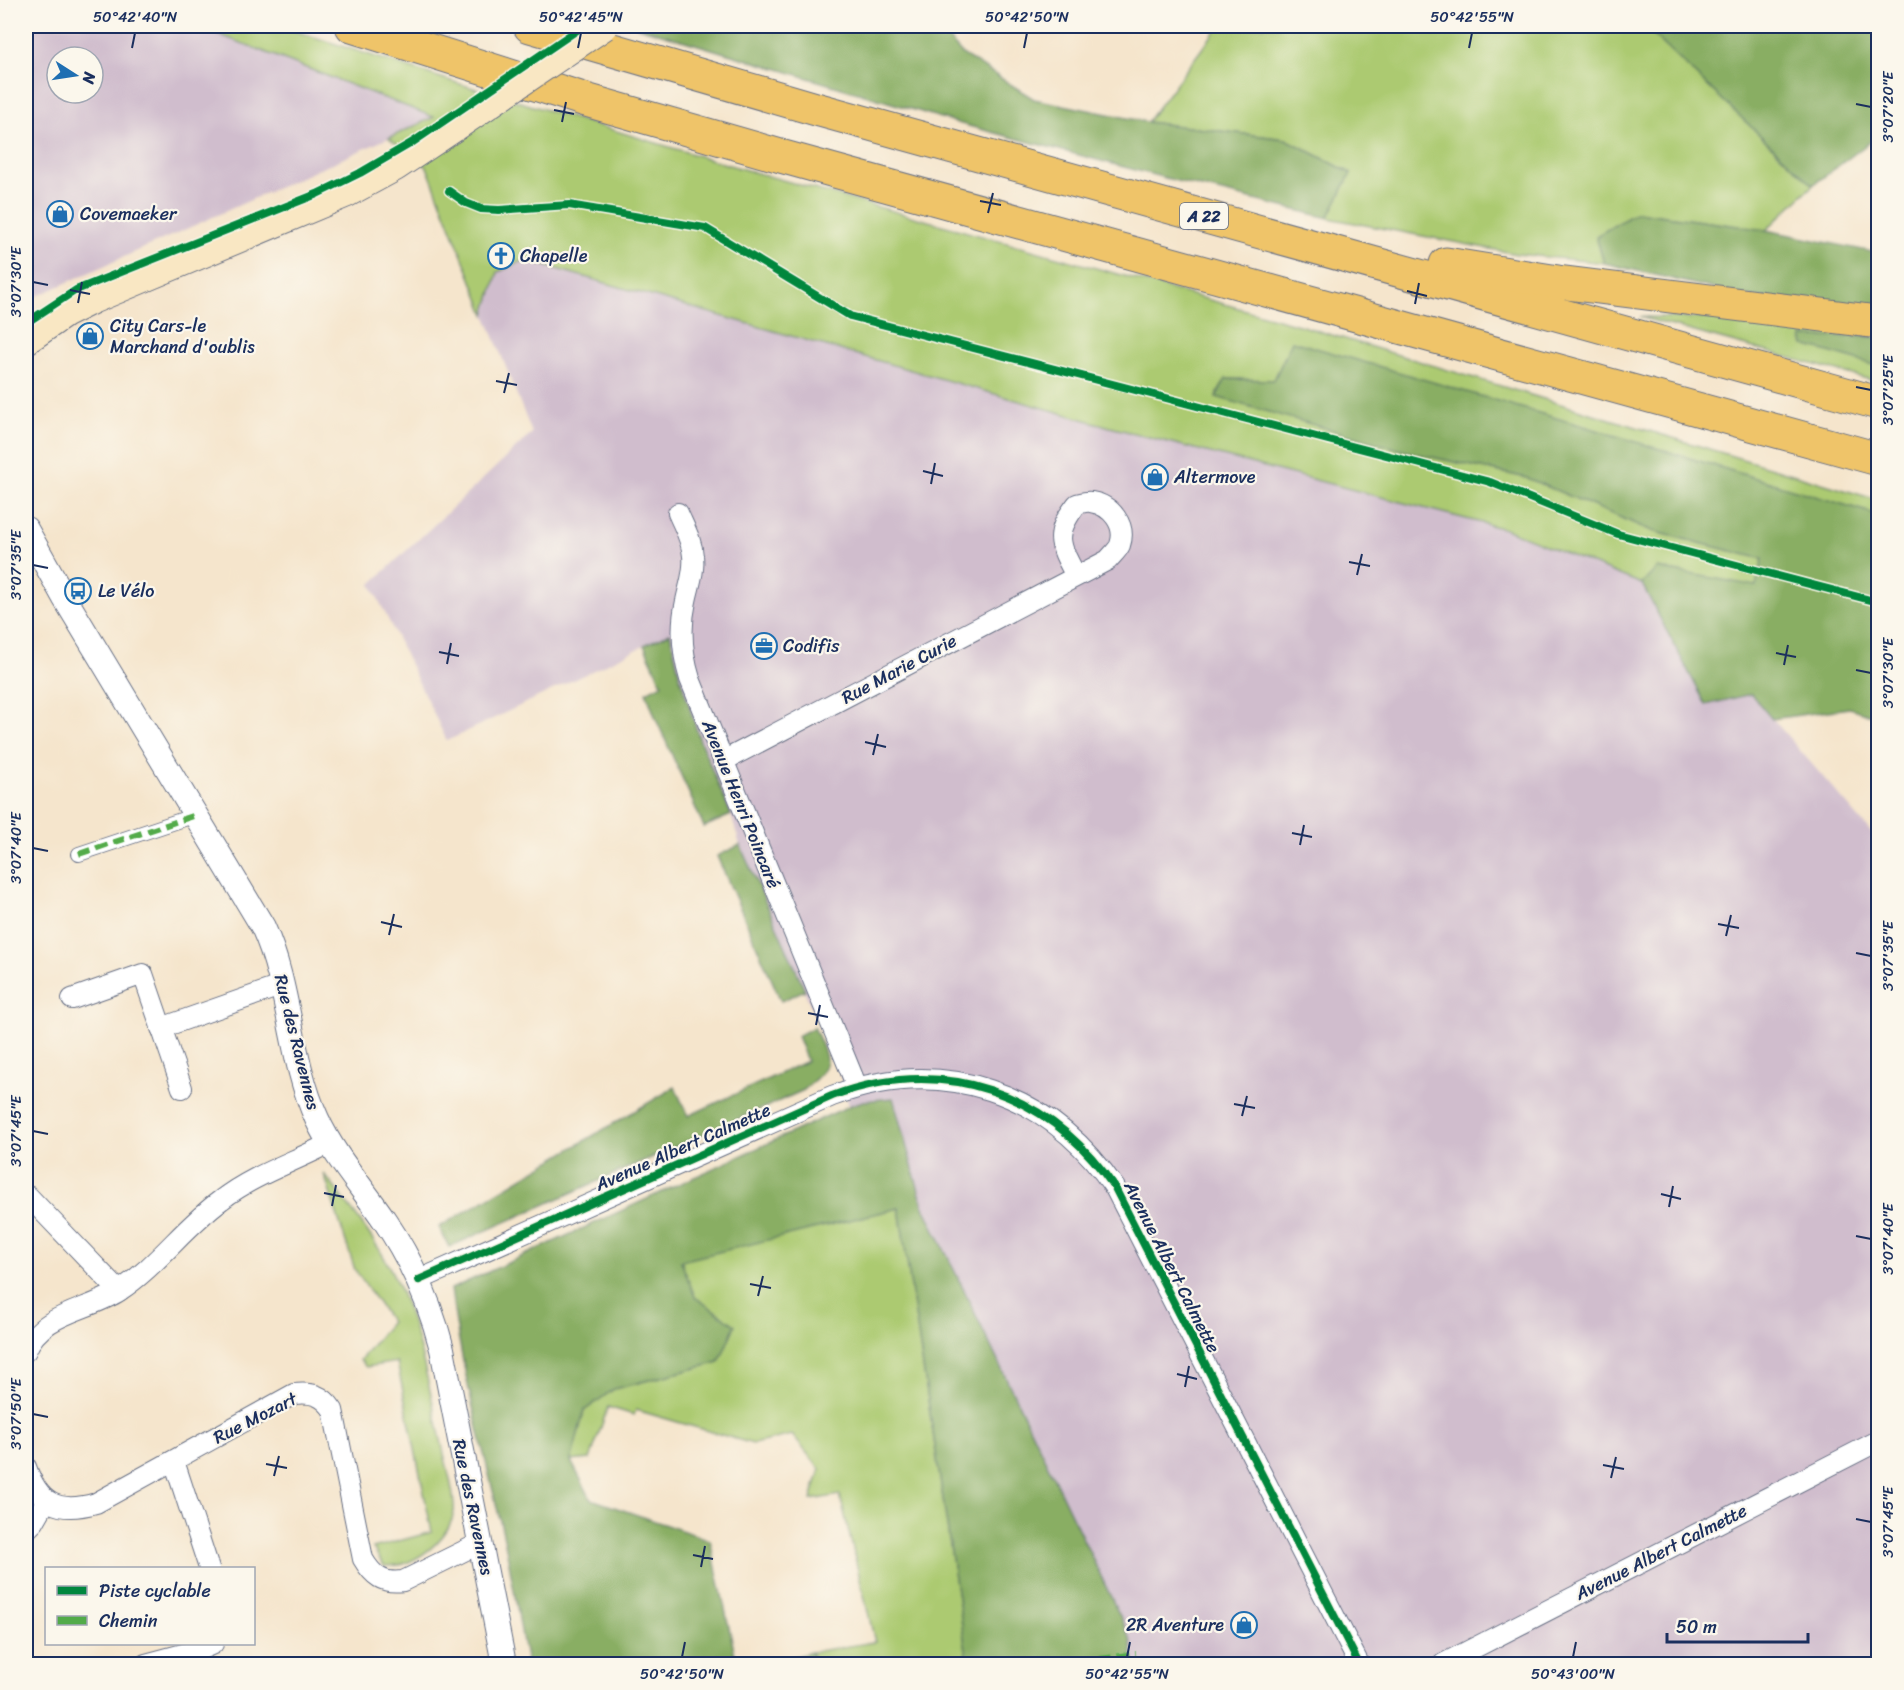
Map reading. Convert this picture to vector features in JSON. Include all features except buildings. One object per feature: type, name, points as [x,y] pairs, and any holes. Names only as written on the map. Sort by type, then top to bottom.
[{"type":"highway","points":[[352,26],[586,99],[773,153],[1878,459]]},
{"type":"highway","name":"A 22","points":[[530,26],[636,58],[1878,403]]},
{"type":"highway","points":[[1089,184],[1458,266],[1558,282],[1878,322]]},
{"type":"highway","points":[[1802,438],[1878,475]]},
{"type":"main road","points":[[26,341],[65,314],[93,300],[346,194],[402,163],[605,26]]},
{"type":"main road","points":[[26,357],[50,325]]},
{"type":"street","name":"Avenue Henri Poincaré","points":[[678,513],[692,545],[694,566],[682,624],[685,663],[857,1088]]},
{"type":"street","name":"Rue des Ravennes","points":[[26,529],[32,544],[263,927],[276,959],[305,1087],[318,1121],[330,1143],[384,1220],[419,1280],[435,1323],[441,1349],[504,1665]]},
{"type":"street","name":"Rue Marie Curie","points":[[723,761],[1076,576]]},
{"type":"street","points":[[79,854],[196,815]]},
{"type":"street","points":[[72,999],[143,974],[182,1088]]},
{"type":"street","points":[[161,1028],[283,985]]},
{"type":"street","name":"Avenue Albert Calmette","points":[[419,1280],[823,1100],[857,1088],[885,1081],[945,1080],[981,1087],[1013,1099],[1069,1134],[1094,1160],[1115,1188],[1359,1665]]},
{"type":"street","points":[[26,1351],[38,1332],[52,1321],[64,1314],[97,1303],[134,1281],[178,1237],[220,1200],[237,1189],[330,1143]]},
{"type":"street","points":[[28,1196],[119,1292]]},
{"type":"street","name":"Rue Mozart","points":[[46,1501],[66,1508],[80,1508],[96,1503],[294,1395],[306,1393],[318,1395],[327,1401],[333,1410],[363,1559],[369,1570],[380,1579],[391,1583],[404,1581],[480,1543]]},
{"type":"street","name":"Avenue Albert Calmette","points":[[1443,1665],[1878,1441]]},
{"type":"street","points":[[174,1461],[207,1567]]},
{"type":"street","points":[[26,1467],[35,1489],[46,1501],[34,1522],[26,1530]]},
{"type":"street","points":[[146,1665],[211,1645]]},
{"type":"shaded area","points":[[26,26],[197,26],[435,117],[26,301]]},
{"type":"shaded area","points":[[525,260],[1110,427],[1505,529],[1642,584],[1706,705],[1751,694],[1876,838],[1878,837],[1878,1664],[1133,1664],[1130,1637],[923,1205],[893,1098],[863,1101],[849,1106],[837,1065],[740,845],[731,815],[700,741],[680,677],[670,633],[447,741],[371,584],[532,433],[485,314],[498,272]]},
{"type":"green space","points":[[197,26],[280,26],[460,84],[736,167],[1299,325],[1878,500],[1878,515],[1580,425],[1292,342],[1274,380],[1226,379],[1216,396],[1405,451],[1527,478],[1652,531],[1763,559],[1756,587],[1658,568],[1642,584],[1505,529],[1110,427],[525,260],[498,272],[485,314],[427,167],[389,138],[434,117]]},
{"type":"green space","points":[[635,26],[937,26],[962,54],[1034,99],[1147,122],[1286,139],[1351,173],[1328,218],[961,124]]},
{"type":"green space","points":[[1219,26],[1242,28],[1258,26],[1644,26],[1813,185],[1766,230],[1637,212],[1596,236],[1604,263],[1517,254],[1328,218],[1351,173],[1286,139],[1147,122]]},
{"type":"green space","points":[[1644,26],[1878,26],[1878,136],[1813,185]]},
{"type":"green space","points":[[1637,212],[1766,230],[1878,253],[1878,312],[1741,295],[1604,263],[1596,236]]},
{"type":"green space","points":[[1640,317],[1769,319],[1878,337],[1802,338],[1804,345],[1878,366],[1878,382]]},
{"type":"green space","points":[[1802,337],[1878,337],[1878,366],[1804,345]]},
{"type":"green space","points":[[1292,341],[1878,515],[1878,717],[1849,708],[1772,719],[1751,694],[1706,705],[1642,584],[1657,568],[1756,586],[1763,559],[1652,531],[1527,478],[1405,451],[1216,397],[1226,379],[1274,380]]},
{"type":"green space","points":[[670,633],[680,677],[700,741],[731,815],[704,827],[646,692],[662,684],[644,645]]},
{"type":"green space","points":[[740,845],[805,990],[781,1001],[717,856]]},
{"type":"green space","points":[[814,1027],[826,1062],[820,1074],[804,1090],[449,1247],[439,1227],[675,1087],[688,1116],[807,1061],[797,1036]]},
{"type":"green space","points":[[893,1098],[923,1205],[1130,1637],[1133,1662],[1120,1664],[968,1664],[899,1208],[681,1261],[695,1297],[735,1325],[719,1362],[614,1389],[584,1411],[571,1461],[591,1499],[710,1540],[737,1664],[527,1664],[505,1542],[466,1378],[451,1289],[849,1106],[863,1101]]},
{"type":"green space","points":[[324,1174],[356,1215],[385,1259],[406,1304],[427,1376],[452,1490],[454,1512],[448,1529],[422,1555],[401,1565],[384,1566],[373,1548],[432,1532],[397,1362],[366,1367],[360,1360],[391,1322],[355,1270]]},
{"type":"green space","points":[[899,1208],[968,1664],[815,1664],[811,1652],[875,1642],[840,1495],[811,1500],[820,1469],[792,1435],[753,1444],[636,1410],[634,1415],[608,1407],[590,1459],[571,1461],[584,1411],[614,1389],[719,1362],[735,1325],[695,1297],[680,1261]]},
{"type":"green space","points":[[811,1652],[815,1664],[771,1664]]},
{"type":"marked path","points":[[79,854],[196,815]]},
{"type":"marked path","points":[[1064,1664],[1136,1654]]},
{"type":"cycle path","points":[[26,323],[76,290],[317,194],[360,173],[413,142],[583,26]]},
{"type":"cycle path","points":[[449,191],[466,203],[481,209],[499,210],[569,205],[705,228],[850,316],[1490,482],[1618,534],[1878,602]]},
{"type":"cycle path","points":[[419,1280],[832,1096],[873,1084],[914,1079],[953,1082],[990,1090],[1026,1105],[1059,1127],[1088,1155],[1115,1188],[1359,1664]]},
{"type":"place","name":"Covemaeker","points":[[60,214]]},
{"type":"place","name":"Chapelle","points":[[501,256]]},
{"type":"place","name":"City Cars-le Marchand d'oublis","points":[[90,336]]},
{"type":"place","name":"Altermove","points":[[1155,477]]},
{"type":"place","name":"Le Vélo","points":[[78,591]]},
{"type":"place","name":"Codifis","points":[[764,646]]},
{"type":"place","name":"2R Aventure","points":[[1244,1625]]}]
